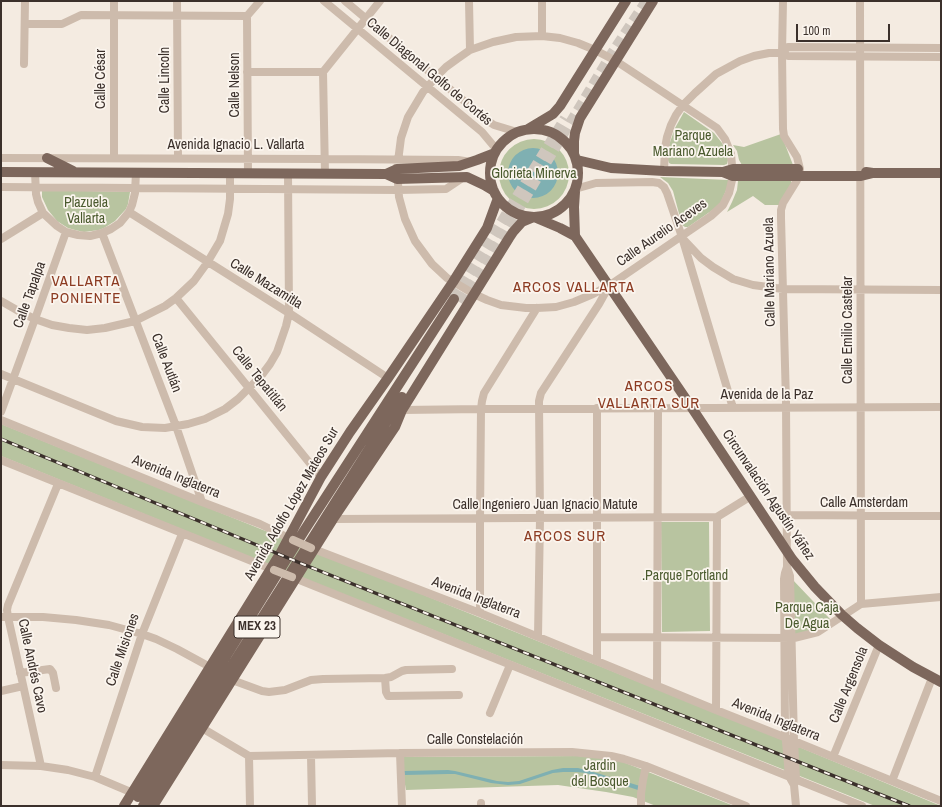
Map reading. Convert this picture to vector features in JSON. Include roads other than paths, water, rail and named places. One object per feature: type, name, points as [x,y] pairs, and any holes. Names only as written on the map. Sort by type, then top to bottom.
[{"type":"main road","points":[[576,189],[572,196],[559,209],[543,216],[524,215],[514,212],[505,206],[496,194],[491,182],[490,172],[492,162],[496,151],[509,137],[543,121],[553,114],[560,106],[626,1]]},
{"type":"main road","points":[[575,236],[574,207],[578,169],[575,156],[575,133],[580,118],[653,1]]},
{"type":"main road","points":[[522,131],[536,129],[554,133],[562,138],[575,156],[611,168],[664,171],[941,173]]},
{"type":"main road","name":"Avenida Ignacio L. Vallarta","points":[[1,172],[386,174],[397,169],[459,166],[496,151]]},
{"type":"main road","points":[[47,158],[75,172]]},
{"type":"main road","name":"Avenida Ignacio L. Vallarta","points":[[397,169],[468,177],[477,181],[496,194]]},
{"type":"main road","name":"Avenida Adolfo López Mateos Sur","points":[[124,806],[291,539],[321,477],[350,432],[453,282],[487,228],[496,194]]},
{"type":"main road","points":[[534,216],[575,236]]},
{"type":"main road","points":[[337,500],[357,477],[402,410],[513,232],[522,222],[534,216]]},
{"type":"main road","name":"Circunvalación Agustín Yáñez","points":[[575,236],[797,566],[842,615],[857,628],[913,668],[937,680]]},
{"type":"main road","name":"Avenida Adolfo López Mateos Sur","points":[[132,806],[172,752],[337,500],[457,301],[320,506],[172,752],[143,806]]},
{"type":"main road","points":[[153,806],[313,548],[395,427],[402,410]]},
{"type":"main road","points":[[320,506],[350,432]]},
{"type":"main road","points":[[141,778],[172,752]]},
{"type":"main road","points":[[165,788],[172,752]]},
{"type":"street","points":[[24,64],[25,1]]},
{"type":"street","name":"Calle César","points":[[114,1],[114,158]]},
{"type":"street","name":"Calle Lincoln","points":[[177,1],[178,158]]},
{"type":"street","points":[[25,24],[62,24],[81,15],[247,16],[260,1]]},
{"type":"street","name":"Calle Diagonal Golfo de Cortés","points":[[324,1],[482,132],[496,151]]},
{"type":"street","name":"Calle Diagonal Golfo de Cortés","points":[[345,1],[488,121],[498,126],[522,131]]},
{"type":"street","points":[[325,174],[323,72],[380,1]]},
{"type":"street","points":[[469,1],[470,50]]},
{"type":"street","points":[[542,1],[542,36]]},
{"type":"street","points":[[783,1],[783,129],[784,136],[797,157],[799,172]]},
{"type":"street","name":"Calle Emilio Castelar","points":[[860,1],[861,604]]},
{"type":"street","name":"Calle Nelson","points":[[247,16],[248,173]]},
{"type":"street","name":"Calle Aurelio Aceves","points":[[542,36],[560,38],[578,43],[616,60],[717,128],[729,146],[731,154],[729,193],[723,205],[712,216],[610,286],[574,302],[556,307],[514,307],[501,305],[474,294],[447,278],[432,264],[415,241],[405,219],[398,190],[397,169],[401,138],[408,117],[419,98],[436,77],[470,50],[493,42],[516,37],[542,36]]},
{"type":"street","points":[[782,53],[788,47],[941,48]]},
{"type":"street","points":[[664,171],[667,137],[676,115],[683,105],[705,83],[716,74],[740,61],[754,56],[782,53],[788,56],[941,57]]},
{"type":"street","points":[[248,72],[323,72]]},
{"type":"street","name":"Avenida Ignacio L. Vallarta","points":[[1,158],[324,159],[397,169]]},
{"type":"street","points":[[35,172],[35,187],[38,202],[43,213],[66,232],[90,236],[112,229],[120,223],[128,212],[134,199],[136,172]]},
{"type":"street","name":"Calle Mariano Azuela","points":[[788,638],[784,579],[787,567],[787,515],[781,210],[783,203],[793,188],[799,172]]},
{"type":"street","points":[[1,301],[9,307],[36,320],[52,325],[87,330],[105,328],[136,320],[159,309],[176,298],[194,281],[208,263],[220,241],[229,206],[230,173]]},
{"type":"street","points":[[1,374],[116,421],[142,427],[156,428],[176,426],[204,419],[224,409],[238,399],[261,376],[277,352],[282,339],[289,313],[288,173]]},
{"type":"street","points":[[1,187],[398,190],[446,189],[464,177]]},
{"type":"street","points":[[576,189],[596,183],[652,182],[659,183],[664,187],[682,237],[733,408]]},
{"type":"street","name":"Calle Mazamitla","points":[[128,212],[289,313],[388,378]]},
{"type":"street","points":[[1,239],[43,213]]},
{"type":"street","name":"Calle Tapalpa","points":[[1,412],[36,320],[66,232]]},
{"type":"street","name":"Calle Autlán","points":[[102,233],[176,426],[202,502]]},
{"type":"street","points":[[682,237],[701,258],[713,267],[733,279],[753,285],[783,289],[941,290]]},
{"type":"street","points":[[538,636],[540,519],[539,401],[541,393],[610,286]]},
{"type":"street","name":"Calle Tepatitlán","points":[[176,298],[321,477]]},
{"type":"street","points":[[480,612],[480,409],[484,393],[536,308]]},
{"type":"street","name":"Avenida de la Paz","points":[[402,410],[539,408],[941,407]]},
{"type":"street","points":[[597,408],[597,660]]},
{"type":"street","points":[[657,686],[658,408]]},
{"type":"street","name":"Avenida Inglaterra","points":[[1,420],[260,524],[313,548],[480,612],[657,686],[941,801]]},
{"type":"street","points":[[1,460],[793,780],[862,806]]},
{"type":"street","name":"Calle Andrés Cavo","points":[[40,766],[20,673],[4,617],[58,484]]},
{"type":"street","name":"Calle Ingeniero Juan Ignacio Matute","points":[[333,519],[716,517],[751,496]]},
{"type":"street","name":"Calle Amsterdam","points":[[787,515],[941,516]]},
{"type":"street","points":[[716,517],[716,710]]},
{"type":"street","name":"Calle Misiones","points":[[95,777],[142,634],[182,534]]},
{"type":"street","points":[[597,637],[788,638],[818,632],[861,604],[941,597]]},
{"type":"street","points":[[4,617],[43,617],[109,625],[156,639],[210,667]]},
{"type":"street","points":[[788,638],[786,737],[796,806]]},
{"type":"street","points":[[788,638],[794,741],[793,780]]},
{"type":"street","name":"Calle Argensola","points":[[833,757],[879,645]]},
{"type":"street","points":[[490,713],[510,665]]},
{"type":"street","points":[[232,680],[262,691],[269,692],[284,690],[311,680],[388,678],[406,670],[452,668]]},
{"type":"street","points":[[20,673],[50,669],[53,673],[56,688]]},
{"type":"street","points":[[388,678],[386,692],[388,696],[459,695]]},
{"type":"street","points":[[892,781],[937,680]]},
{"type":"street","points":[[1,691],[23,686]]},
{"type":"street","points":[[202,728],[249,756],[250,806]]},
{"type":"street","name":"Calle Constelación","points":[[249,756],[572,752],[596,754],[624,759],[646,766],[746,806]]},
{"type":"street","points":[[400,753],[402,806]]},
{"type":"street","points":[[311,756],[312,806]]},
{"type":"street","points":[[1,765],[40,766],[68,770],[95,777],[133,793]]},
{"type":"street","points":[[641,806],[641,794],[646,766]]},
{"type":"street","points":[[723,796],[723,806]]},
{"type":"water","points":[[528,148],[538,148],[551,155],[558,168],[558,178],[551,191],[538,198],[528,198],[519,194],[512,187],[508,178],[508,168],[512,159],[519,152]]},
{"type":"water","points":[[563,768],[578,768],[640,786],[638,790],[586,773],[577,772],[553,773],[520,784],[508,785],[491,783],[455,774],[405,775],[404,771],[448,770],[508,782],[519,781]]},
{"type":"tunnel","points":[[461,303],[486,264],[610,56],[646,1]]},
{"type":"tunnel","points":[[454,299],[565,118]]},
{"type":"railway","points":[[1,439],[305,565],[909,806]]},
{"type":"district","name":"ARCOS VALLARTA","points":[[574,288]]},
{"type":"district","name":"VALLARTA PONIENTE","points":[[86,290]]},
{"type":"district","name":"ARCOS VALLARTA SUR","points":[[649,396]]},
{"type":"district","name":"ARCOS SUR","points":[[565,537]]},
{"type":"park label","name":"Parque Mariano Azuela","points":[[693,144]]},
{"type":"park label","name":"Glorieta Minerva","points":[[534,174]]},
{"type":"park label","name":"Plazuela Vallarta","points":[[86,212]]},
{"type":"park label","name":".Parque Portland","points":[[685,576]]},
{"type":"park label","name":"Parque Caja De Agua","points":[[807,616]]},
{"type":"park label","name":"Jardin del Bosque","points":[[600,774]]}]
